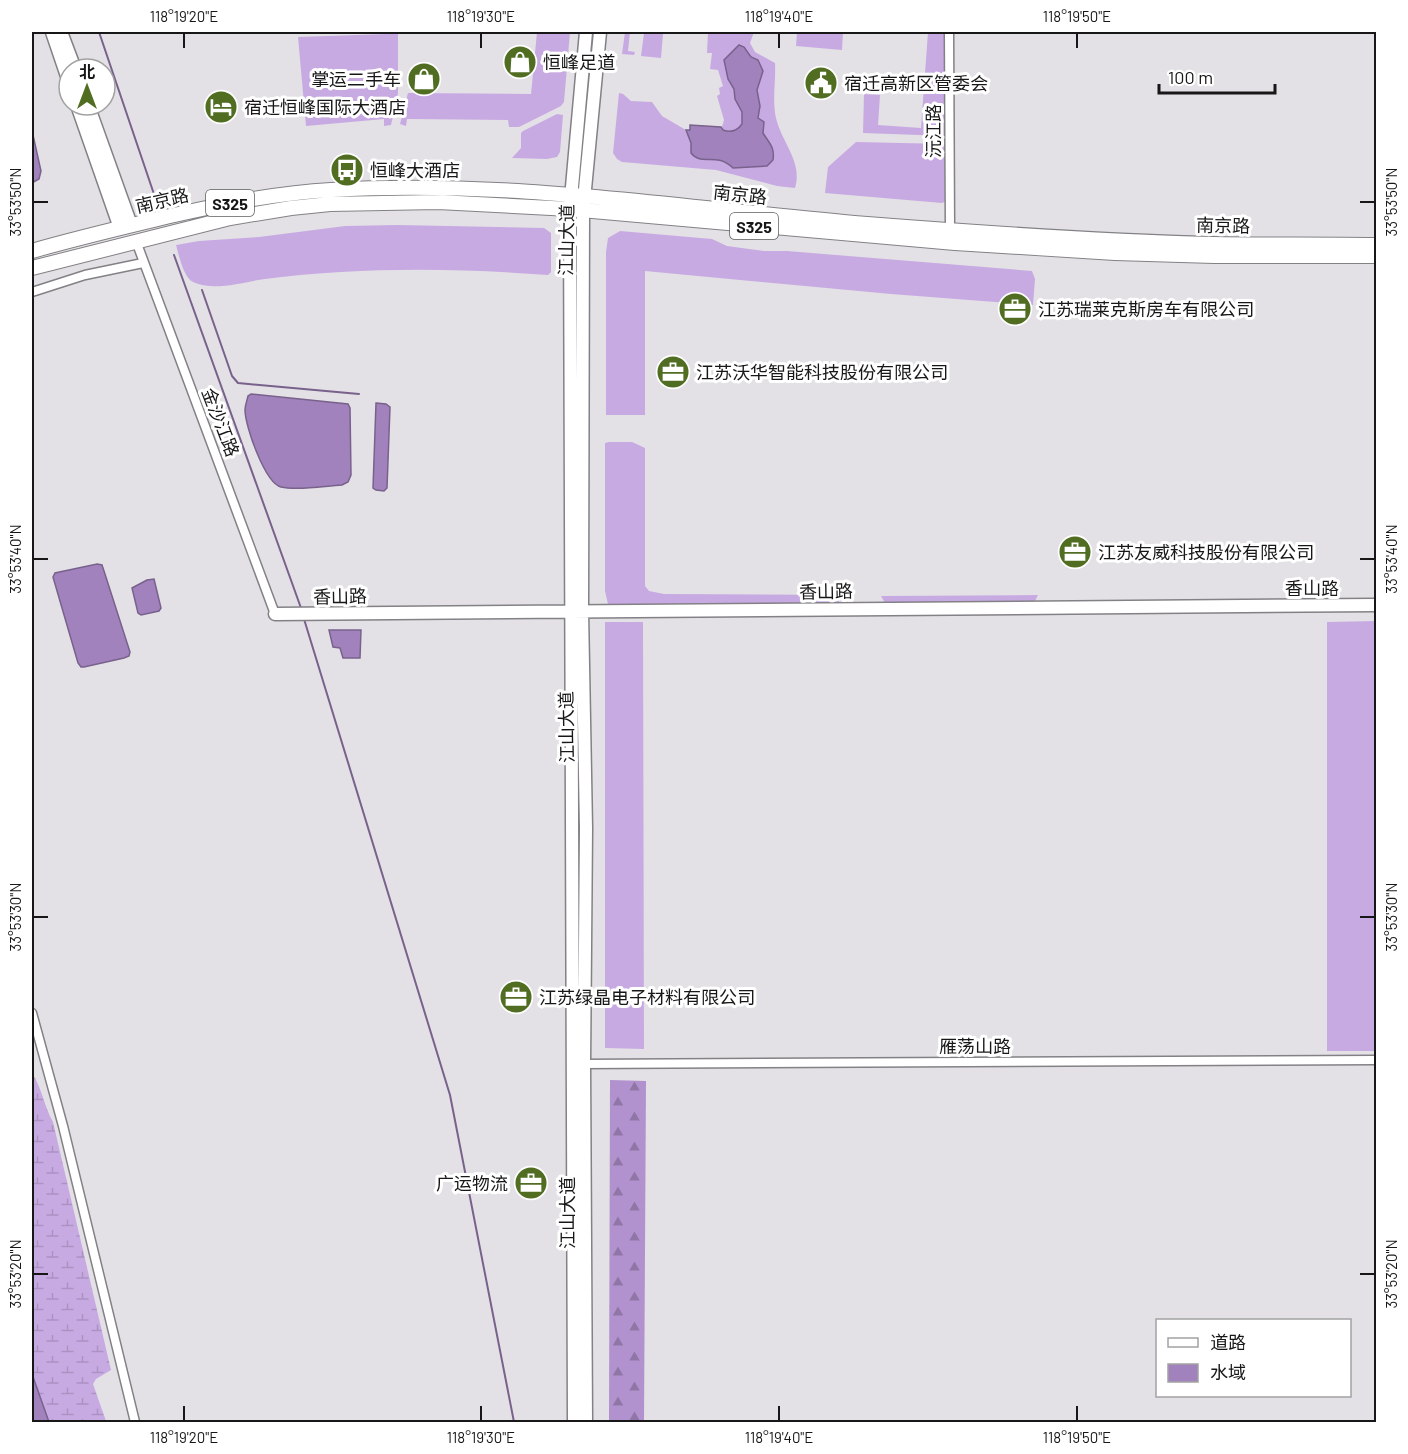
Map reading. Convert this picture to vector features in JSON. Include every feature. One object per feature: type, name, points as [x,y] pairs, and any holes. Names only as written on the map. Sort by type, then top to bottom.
[{"type":"main road","name":"南京路","points":[[32,251],[227,203],[332,190],[438,188],[943,242],[1214,256],[1377,256]]},
{"type":"main road","name":"南京路","points":[[32,268],[230,218],[291,208],[330,204],[438,202],[577,202],[1106,240],[1214,244],[1377,244]]},
{"type":"street","points":[[52,32],[60,57]]},
{"type":"street","points":[[61,32],[70,57]]},
{"type":"street","name":"江山大道","points":[[586,32],[577,202],[576,612],[579,1064],[586,1422]]},
{"type":"street","name":"江山大道","points":[[577,202],[600,32]]},
{"type":"street","name":"沅江路","points":[[949,32],[950,230]]},
{"type":"street","points":[[82,117],[125,227]]},
{"type":"street","points":[[91,117],[125,227]]},
{"type":"street","name":"金沙江路","points":[[136,241],[276,614]]},
{"type":"street","points":[[32,292],[85,275],[143,263]]},
{"type":"street","name":"香山路","points":[[276,614],[1377,605]]},
{"type":"street","points":[[32,1013],[63,1126],[135,1422]]},
{"type":"street","name":"雁荡山路","points":[[579,1064],[1377,1060]]},
{"type":"street","name":"江山大道","points":[[574,1422],[579,1064]]},
{"type":"green space","points":[[398,32],[398,93],[391,125],[384,126],[384,119],[306,126],[298,37],[387,34]]},
{"type":"green space","points":[[537,32],[570,32],[564,102],[561,106],[519,127],[509,127],[508,120],[407,119],[406,126],[400,124],[408,93],[531,94]]},
{"type":"green space","points":[[625,32],[630,32],[628,51],[635,52],[634,55],[622,54]]},
{"type":"green space","points":[[708,32],[754,32],[750,43],[755,52],[775,63],[776,118],[794,161],[797,179],[795,188],[777,186],[716,170],[622,162],[613,153],[619,93],[631,101],[652,102],[662,116],[686,130],[690,130],[690,125],[722,127],[724,120],[717,96],[720,94],[719,88],[723,86],[718,70],[710,69],[712,53],[707,53]]},
{"type":"green space","points":[[797,32],[843,32],[842,50],[796,46]]},
{"type":"green space","points":[[928,32],[947,32],[947,136],[863,133],[864,94],[880,95],[878,125],[921,128]]},
{"type":"green space","points":[[644,33],[663,34],[661,58],[641,56]]},
{"type":"green space","points":[[557,114],[563,115],[560,152],[557,157],[512,158],[521,148],[523,131]]},
{"type":"green space","points":[[856,142],[947,144],[947,201],[942,203],[825,193],[828,167]]},
{"type":"green space","points":[[345,226],[544,228],[551,233],[551,272],[548,275],[442,270],[335,272],[210,286],[193,282],[187,276],[176,245]]},
{"type":"green space","points":[[620,231],[712,239],[727,246],[764,251],[1032,271],[1035,279],[1033,305],[645,271],[645,415],[606,415],[606,252],[608,238]]},
{"type":"green space","points":[[632,442],[645,448],[645,586],[649,591],[664,594],[839,595],[839,604],[608,604],[605,591],[605,443]]},
{"type":"green space","points":[[1038,595],[1034,603],[885,603],[881,596]]},
{"type":"green space","points":[[1376,621],[1376,1051],[1327,1051],[1327,622]]},
{"type":"green space","points":[[605,622],[643,622],[644,1049],[605,1048]]},
{"type":"green space","points":[[32,1073],[53,1122],[111,1370],[96,1379],[93,1384],[106,1421],[49,1422],[32,1374]]},
{"type":"green space","points":[[610,1080],[646,1081],[644,1422],[609,1422]]},
{"type":"water","points":[[739,45],[744,47],[751,57],[758,60],[763,71],[757,90],[760,106],[758,118],[764,122],[763,133],[773,152],[773,160],[767,166],[733,168],[720,160],[700,159],[691,153],[691,143],[686,130],[690,130],[690,125],[721,127],[723,130],[731,131],[736,130],[742,124],[742,112],[728,79],[724,60]]},
{"type":"water","points":[[32,135],[41,171],[39,179],[32,183]]},
{"type":"water","points":[[251,394],[348,404],[350,408],[351,475],[348,482],[342,485],[303,488],[281,487],[275,483],[257,453],[248,428],[245,408],[248,396]]},
{"type":"water","points":[[376,403],[390,407],[387,488],[384,491],[373,488]]},
{"type":"water","points":[[97,564],[102,565],[130,652],[129,656],[124,658],[81,667],[53,577],[55,573]]},
{"type":"water","points":[[154,579],[161,608],[159,611],[141,615],[138,613],[132,588]]},
{"type":"water","points":[[329,630],[361,630],[360,658],[343,658],[340,648],[333,647]]},
{"type":"water","points":[[32,1374],[49,1422],[32,1422]]},
{"type":"waterway","points":[[99,32],[157,203]]},
{"type":"waterway","points":[[174,255],[301,608]]},
{"type":"waterway","points":[[202,290],[232,376],[238,383],[359,394]]},
{"type":"waterway","points":[[304,619],[450,1095],[514,1422]]},
{"type":"place","name":"恒峰足道","points":[[520,62]]},
{"type":"place","name":"掌运二手车","points":[[424,79]]},
{"type":"place","name":"宿迁高新区管委会","points":[[821,83]]},
{"type":"place","name":"宿迁恒峰国际大酒店","points":[[221,107]]},
{"type":"place","name":"恒峰大酒店","points":[[347,170]]},
{"type":"place","name":"江苏瑞莱克斯房车有限公司","points":[[1015,309]]},
{"type":"place","name":"江苏沃华智能科技股份有限公司","points":[[673,372]]},
{"type":"place","name":"江苏友威科技股份有限公司","points":[[1075,552]]},
{"type":"place","name":"江苏绿晶电子材料有限公司","points":[[516,997]]},
{"type":"place","name":"广运物流","points":[[531,1183]]}]
